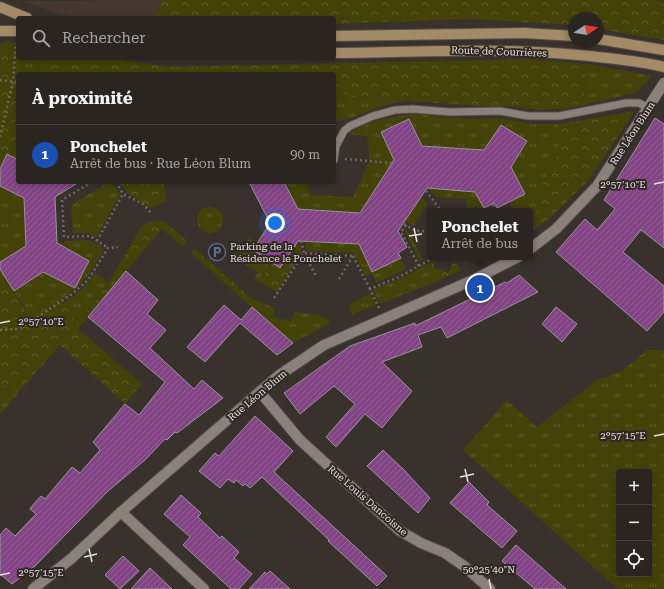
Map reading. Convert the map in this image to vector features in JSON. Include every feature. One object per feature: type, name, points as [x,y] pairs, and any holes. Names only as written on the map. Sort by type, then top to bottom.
[{"type":"main road","points":[[0,7],[22,16]]},
{"type":"main road","points":[[0,31],[16,31]]},
{"type":"main road","name":"Route de Courrières","points":[[336,36],[508,33],[568,36]]},
{"type":"main road","points":[[604,40],[663,49]]},
{"type":"main road","name":"Route de Courrières","points":[[336,53],[499,50],[556,53],[661,66]]},
{"type":"street","name":"Rue Léon Blum","points":[[533,247],[556,228],[597,186],[664,83]]},
{"type":"street","name":"Rue Léon Blum","points":[[33,589],[72,558],[121,512],[278,376],[324,345],[495,270],[513,260]]},
{"type":"street","name":"Rue Louis Dancoisne","points":[[260,392],[300,440],[400,531],[421,543],[445,553],[490,589]]},
{"type":"street","points":[[121,512],[204,589]]},
{"type":"lane","points":[[337,159],[339,141],[344,131],[350,126],[373,116],[395,110],[414,109],[450,112],[500,112],[528,116],[559,116],[626,103],[639,103],[649,108]]},
{"type":"path","points":[[0,137],[13,81],[16,51]]},
{"type":"path","points":[[0,80],[16,82]]},
{"type":"path","points":[[337,159],[353,158],[393,163]]},
{"type":"path","points":[[89,184],[62,200],[64,237],[90,236],[108,248],[118,247]]},
{"type":"path","points":[[117,184],[123,194],[143,204],[152,214]]},
{"type":"path","points":[[426,191],[439,208]]},
{"type":"path","points":[[97,241],[123,194]]},
{"type":"path","points":[[492,208],[494,203]]},
{"type":"path","points":[[419,266],[401,232],[405,224],[414,230],[427,232]]},
{"type":"path","points":[[301,241],[304,253],[316,276]]},
{"type":"path","points":[[0,330],[17,329],[29,323],[72,294],[88,280],[108,248]]},
{"type":"path","points":[[304,253],[353,256]]},
{"type":"path","points":[[274,298],[304,253]]},
{"type":"path","points":[[339,279],[353,256]]},
{"type":"path","points":[[353,256],[383,318]]},
{"type":"path","points":[[370,289],[430,260]]},
{"type":"shaded area","points":[[161,0],[157,16],[62,15],[23,1]]},
{"type":"green space","points":[[161,0],[658,0],[664,4],[664,40],[604,30],[604,12],[568,12],[568,25],[469,19],[336,24],[336,16],[157,16]]},
{"type":"green space","points":[[9,42],[16,44],[16,60],[47,60],[38,72],[16,72],[16,76],[7,74]]},
{"type":"green space","points":[[9,42],[7,74],[16,76],[16,159],[7,154],[0,169],[0,44]]},
{"type":"green space","points":[[528,59],[587,64],[583,105],[566,109],[539,110],[511,106],[482,106],[406,101],[391,103],[336,92],[336,72],[38,72],[47,60],[122,60],[169,67]]},
{"type":"green space","points":[[587,64],[652,76],[635,93],[583,105]]},
{"type":"green space","points":[[336,92],[391,103],[348,119],[336,120]]},
{"type":"green space","points":[[635,111],[588,181],[549,219],[533,230],[533,215],[538,209],[541,188],[559,152],[559,124]]},
{"type":"green space","points":[[419,114],[439,117],[478,119],[499,118],[533,124],[559,124],[559,152],[541,188],[538,209],[533,215],[533,208],[513,208],[510,202],[524,194],[511,167],[527,141],[501,125],[484,150],[422,146],[409,119],[381,132],[394,160],[360,213],[298,209],[285,184],[307,184],[310,195],[353,197],[370,160],[367,136],[348,134],[373,122]]},
{"type":"green space","points":[[106,184],[113,184],[120,195],[96,238],[89,233],[73,233],[71,205]]},
{"type":"green space","points":[[121,184],[163,184],[166,196],[163,202],[150,208],[126,192]]},
{"type":"green space","points":[[0,186],[24,198],[26,246],[0,262]]},
{"type":"green space","points":[[428,189],[475,192],[483,208],[477,208],[476,206],[467,208],[467,199],[437,197]]},
{"type":"green space","points":[[421,197],[428,203],[413,226],[405,221]]},
{"type":"green space","points":[[210,207],[219,211],[223,220],[219,229],[210,233],[201,229],[197,220],[201,211]]},
{"type":"green space","points":[[149,222],[165,222],[187,241],[183,246],[162,229],[78,329],[142,384],[125,404],[60,345],[19,392],[0,384],[0,269],[27,314],[49,301],[61,300],[77,325],[109,282],[142,226]]},
{"type":"green space","points":[[406,230],[409,232],[423,260],[420,261],[405,232]]},
{"type":"green space","points":[[249,238],[257,243],[253,250],[270,261],[261,283],[254,278],[258,273],[236,257]]},
{"type":"green space","points":[[90,240],[104,249],[87,277],[74,290],[61,300],[49,301],[27,314],[14,291],[43,272],[75,288],[88,261],[57,243],[64,243],[64,241]]},
{"type":"green space","points":[[298,241],[302,253],[291,270],[286,259]]},
{"type":"green space","points":[[305,241],[359,244],[372,272],[401,258],[406,269],[376,283],[372,273],[366,277],[354,253],[307,251]]},
{"type":"green space","points":[[195,249],[252,299],[247,303],[191,253]]},
{"type":"green space","points":[[286,259],[291,270],[277,292],[261,283],[270,261]]},
{"type":"green space","points":[[436,260],[433,267],[448,273],[455,263],[459,267],[460,271],[430,284],[423,266]]},
{"type":"green space","points":[[423,266],[430,284],[380,304],[373,290],[400,279]]},
{"type":"green space","points":[[95,274],[109,282],[77,325],[63,304],[85,287]]},
{"type":"green space","points":[[370,293],[376,305],[352,315],[349,305]]},
{"type":"green space","points":[[252,299],[275,308],[273,317],[291,321],[294,312],[310,313],[319,315],[331,323],[293,343],[247,303]]},
{"type":"green space","points":[[647,350],[662,350],[664,352],[664,589],[618,589],[463,450],[507,400],[537,427],[597,380],[622,371]]},
{"type":"green space","points":[[0,384],[19,392],[0,415]]},
{"type":"building","points":[[655,118],[664,124],[664,248],[641,230],[623,252],[664,286],[664,312],[647,331],[556,252],[585,219],[597,230],[615,209],[604,200]]},
{"type":"building","points":[[409,119],[422,146],[484,150],[501,125],[527,141],[511,167],[525,194],[497,208],[494,203],[484,208],[475,192],[427,188],[398,231],[407,247],[398,253],[401,258],[372,272],[359,244],[298,241],[280,268],[253,250],[270,223],[250,184],[285,184],[298,209],[360,213],[394,160],[381,132]]},
{"type":"building","points":[[7,154],[16,159],[16,184],[76,184],[55,197],[57,243],[89,261],[75,288],[43,272],[14,291],[0,269],[0,262],[26,246],[24,198],[0,186],[0,169]]},
{"type":"building","points":[[126,271],[158,300],[147,314],[166,330],[150,348],[194,389],[202,380],[223,398],[177,433],[175,432],[167,440],[165,439],[145,460],[108,491],[35,566],[12,584],[0,574],[0,535],[6,528],[15,536],[36,514],[30,509],[41,496],[45,499],[72,467],[80,473],[100,450],[93,442],[125,404],[139,415],[165,382],[88,317]]},
{"type":"building","points":[[519,275],[538,292],[447,338],[441,327],[418,335],[422,347],[382,362],[412,391],[382,428],[365,414],[336,447],[326,437],[355,404],[334,386],[300,414],[284,393],[350,346],[415,323],[415,326],[505,282],[507,283]]},
{"type":"building","points":[[224,305],[241,320],[252,307],[293,343],[277,355],[240,323],[205,362],[187,347]]},
{"type":"building","points":[[556,307],[577,324],[562,342],[542,324]]},
{"type":"building","points":[[255,416],[293,451],[274,472],[387,576],[377,586],[262,477],[250,488],[245,484],[243,486],[236,480],[234,483],[228,479],[220,488],[199,471],[215,453],[219,456]]},
{"type":"building","points":[[383,450],[430,498],[418,513],[367,466]]},
{"type":"building","points":[[469,482],[489,502],[487,505],[517,531],[502,548],[450,503]]},
{"type":"building","points":[[181,495],[201,513],[198,517],[220,538],[222,536],[239,552],[234,558],[252,574],[239,589],[231,589],[183,545],[190,537],[164,514]]},
{"type":"building","points":[[516,545],[566,589],[535,589],[502,561]]},
{"type":"building","points":[[123,556],[139,571],[120,589],[105,575]]},
{"type":"building","points":[[150,568],[172,589],[131,589]]},
{"type":"building","points":[[270,571],[290,589],[249,589],[265,572],[267,574]]},
{"type":"place","name":"Parking de la Résidence le Ponchelet","points":[[217,252]]},
{"type":"place","name":"Ponchelet","points":[[480,288]]}]
